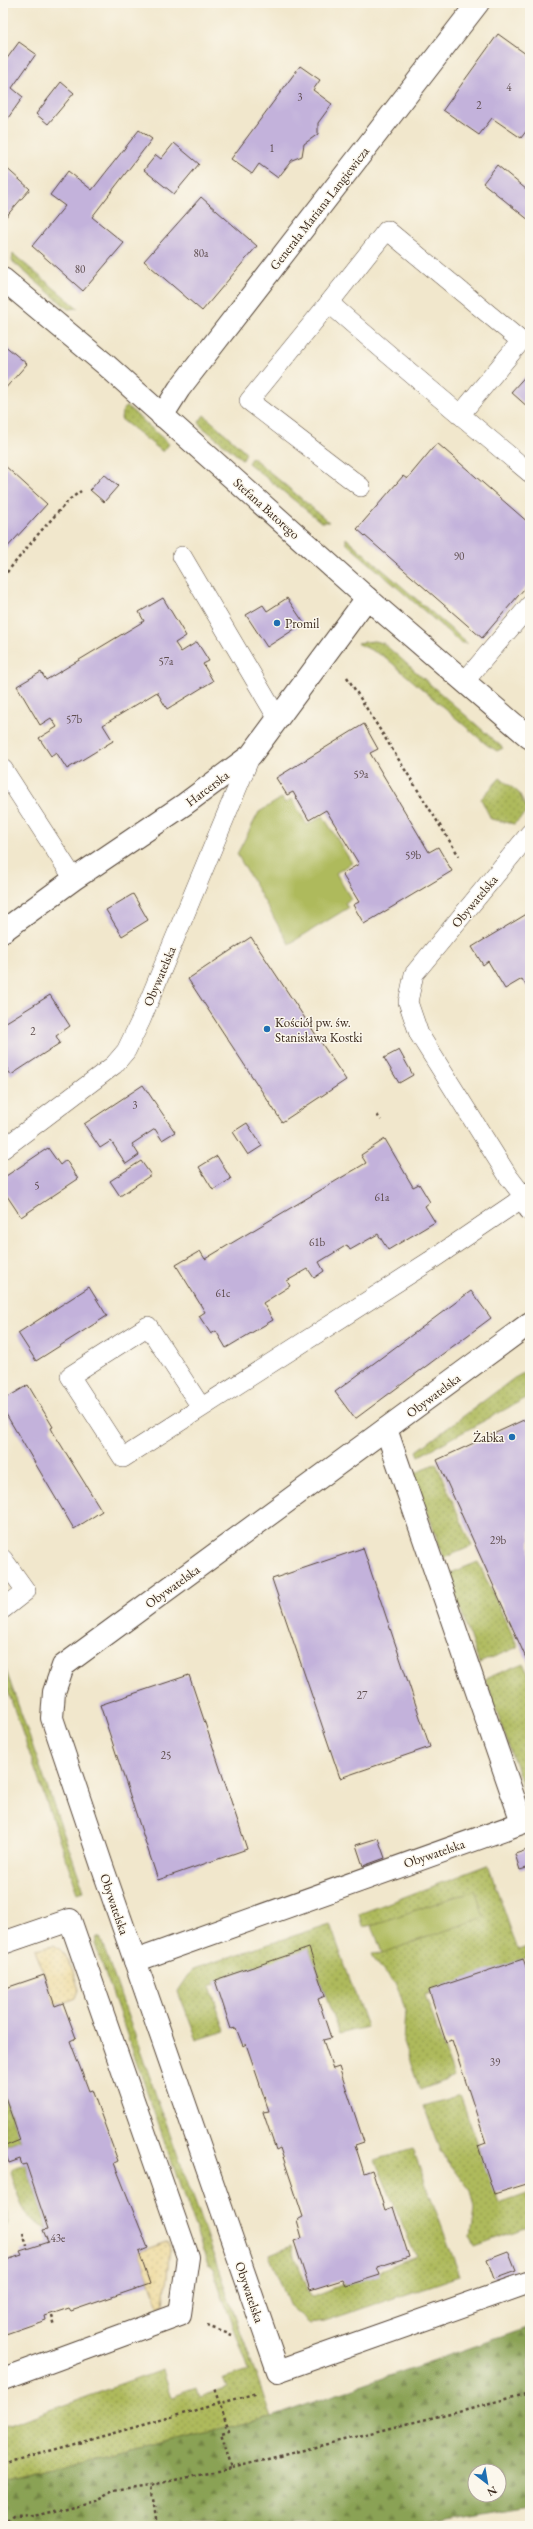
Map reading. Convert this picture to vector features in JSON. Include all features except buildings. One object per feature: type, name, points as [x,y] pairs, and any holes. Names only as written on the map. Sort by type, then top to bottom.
[{"type":"street","name":"Generała Mariana Langiewicza","points":[[162,416],[178,389],[478,3]]},
{"type":"street","name":"Stefana Batorego","points":[[3,279],[105,364],[367,598],[530,738]]},
{"type":"street","name":"Harcerska","points":[[3,931],[74,879],[185,804],[251,755],[367,598]]},
{"type":"street","name":"Obywatelska","points":[[278,2371],[52,1718],[54,1692],[64,1666],[530,1323]]},
{"type":"street","points":[[386,1429],[526,1821]]},
{"type":"street","name":"Obywatelska","points":[[135,1961],[526,1821]]},
{"type":"street","points":[[3,1943],[70,1920],[188,2256],[180,2314],[3,2379]]},
{"type":"street","points":[[278,2371],[530,2282]]},
{"type":"lane","points":[[360,487],[249,401],[388,230],[520,340],[460,415]]},
{"type":"lane","points":[[329,302],[530,473]]},
{"type":"lane","points":[[182,556],[278,718]]},
{"type":"lane","points":[[464,682],[530,605]]},
{"type":"lane","name":"Obywatelska","points":[[3,1149],[114,1065],[126,1050],[141,1020],[251,755]]},
{"type":"lane","points":[[3,769],[74,879]]},
{"type":"lane","name":"Obywatelska","points":[[201,1407],[148,1326],[70,1376],[123,1458],[528,1200],[508,1176],[419,1034],[408,1002],[414,974],[530,833]]},
{"type":"lane","points":[[3,1558],[26,1591],[3,1609]]},
{"type":"path","points":[[3,577],[54,516],[81,490]]},
{"type":"path","points":[[343,671],[459,856]]},
{"type":"path","points":[[377,1115],[381,1120]]},
{"type":"path","points":[[23,2233],[27,2246]]},
{"type":"path","points":[[201,2324],[242,2339],[267,2340]]},
{"type":"path","points":[[3,2464],[282,2385],[278,2371]]},
{"type":"path","points":[[214,2388],[229,2431],[221,2433],[232,2468]]},
{"type":"path","points":[[3,2526],[14,2517],[34,2516],[95,2501],[113,2490],[151,2485],[232,2468],[530,2393]]},
{"type":"path","points":[[151,2485],[156,2526]]},
{"type":"green space","points":[[13,254],[78,308],[68,309],[12,261]]},
{"type":"green space","points":[[127,406],[169,444],[163,452],[121,419],[122,412]]},
{"type":"green space","points":[[204,415],[246,452],[243,460],[201,426],[199,422]]},
{"type":"green space","points":[[252,457],[329,522],[321,522],[248,463]]},
{"type":"green space","points":[[346,538],[467,643],[461,643],[346,543]]},
{"type":"green space","points":[[374,641],[383,643],[503,748],[497,751],[487,745],[385,657],[357,643]]},
{"type":"green space","points":[[500,778],[519,793],[528,811],[514,824],[491,819],[481,799]]},
{"type":"green space","points":[[282,798],[285,803],[292,799],[307,825],[323,816],[352,863],[336,873],[351,899],[345,903],[348,908],[289,944],[237,854],[259,812]]},
{"type":"green space","points":[[530,1369],[530,1396],[419,1456],[417,1451],[513,1379]]},
{"type":"green space","points":[[436,1463],[472,1546],[444,1558],[414,1474]]},
{"type":"green space","points":[[478,1562],[518,1647],[479,1663],[448,1574]]},
{"type":"green space","points":[[3,1662],[84,1891],[78,1893],[74,1882],[3,1677]]},
{"type":"green space","points":[[523,1663],[530,1678],[530,1790],[525,1792],[485,1679]]},
{"type":"green space","points":[[488,1865],[518,1950],[530,1946],[530,1965],[527,1958],[425,1995],[454,2077],[420,2090],[403,2042],[405,2010],[401,1997],[396,1985],[376,1962],[372,1954],[382,1953],[373,1925],[362,1927],[359,1914]]},
{"type":"green space","points":[[475,1890],[484,1917],[382,1953],[372,1925]]},
{"type":"green space","points":[[330,1924],[367,2027],[339,2034],[309,1949],[210,1986],[225,2031],[197,2040],[178,1991],[193,1969]]},
{"type":"green space","points":[[97,1937],[100,1937],[271,2417],[3,2482],[3,2427],[162,2370],[171,2397],[197,2388],[200,2397],[228,2387],[224,2378],[249,2370],[213,2270],[208,2265],[95,1944]]},
{"type":"green space","points":[[3,2091],[20,2140],[3,2146]]},
{"type":"green space","points":[[460,2095],[499,2204],[530,2193],[530,2226],[475,2246],[471,2237],[475,2209],[471,2191],[440,2151],[424,2106]]},
{"type":"green space","points":[[413,2149],[460,2276],[325,2321],[310,2323],[290,2306],[269,2255],[291,2246],[311,2297],[416,2256],[375,2160]]},
{"type":"green space","points":[[26,2164],[48,2229],[39,2225],[26,2213],[19,2199],[11,2173],[13,2168]]},
{"type":"green space","points":[[3,2198],[8,2215],[8,2223],[3,2231]]},
{"type":"green space","points":[[530,2327],[530,2506],[412,2526],[3,2526],[3,2482],[271,2417]]},
{"type":"sand","points":[[54,1945],[64,1954],[67,1959],[73,1971],[79,1990],[76,1998],[55,2006],[35,1949]]},
{"type":"sand","points":[[166,2242],[169,2243],[170,2248],[164,2304],[159,2307],[139,2252]]},
{"type":"place","name":"Promil","points":[[277,623]]},
{"type":"place","name":"Kościół pw. św. Stanisława Kostki","points":[[267,1029]]},
{"type":"place","name":"Żabka","points":[[512,1437]]}]
